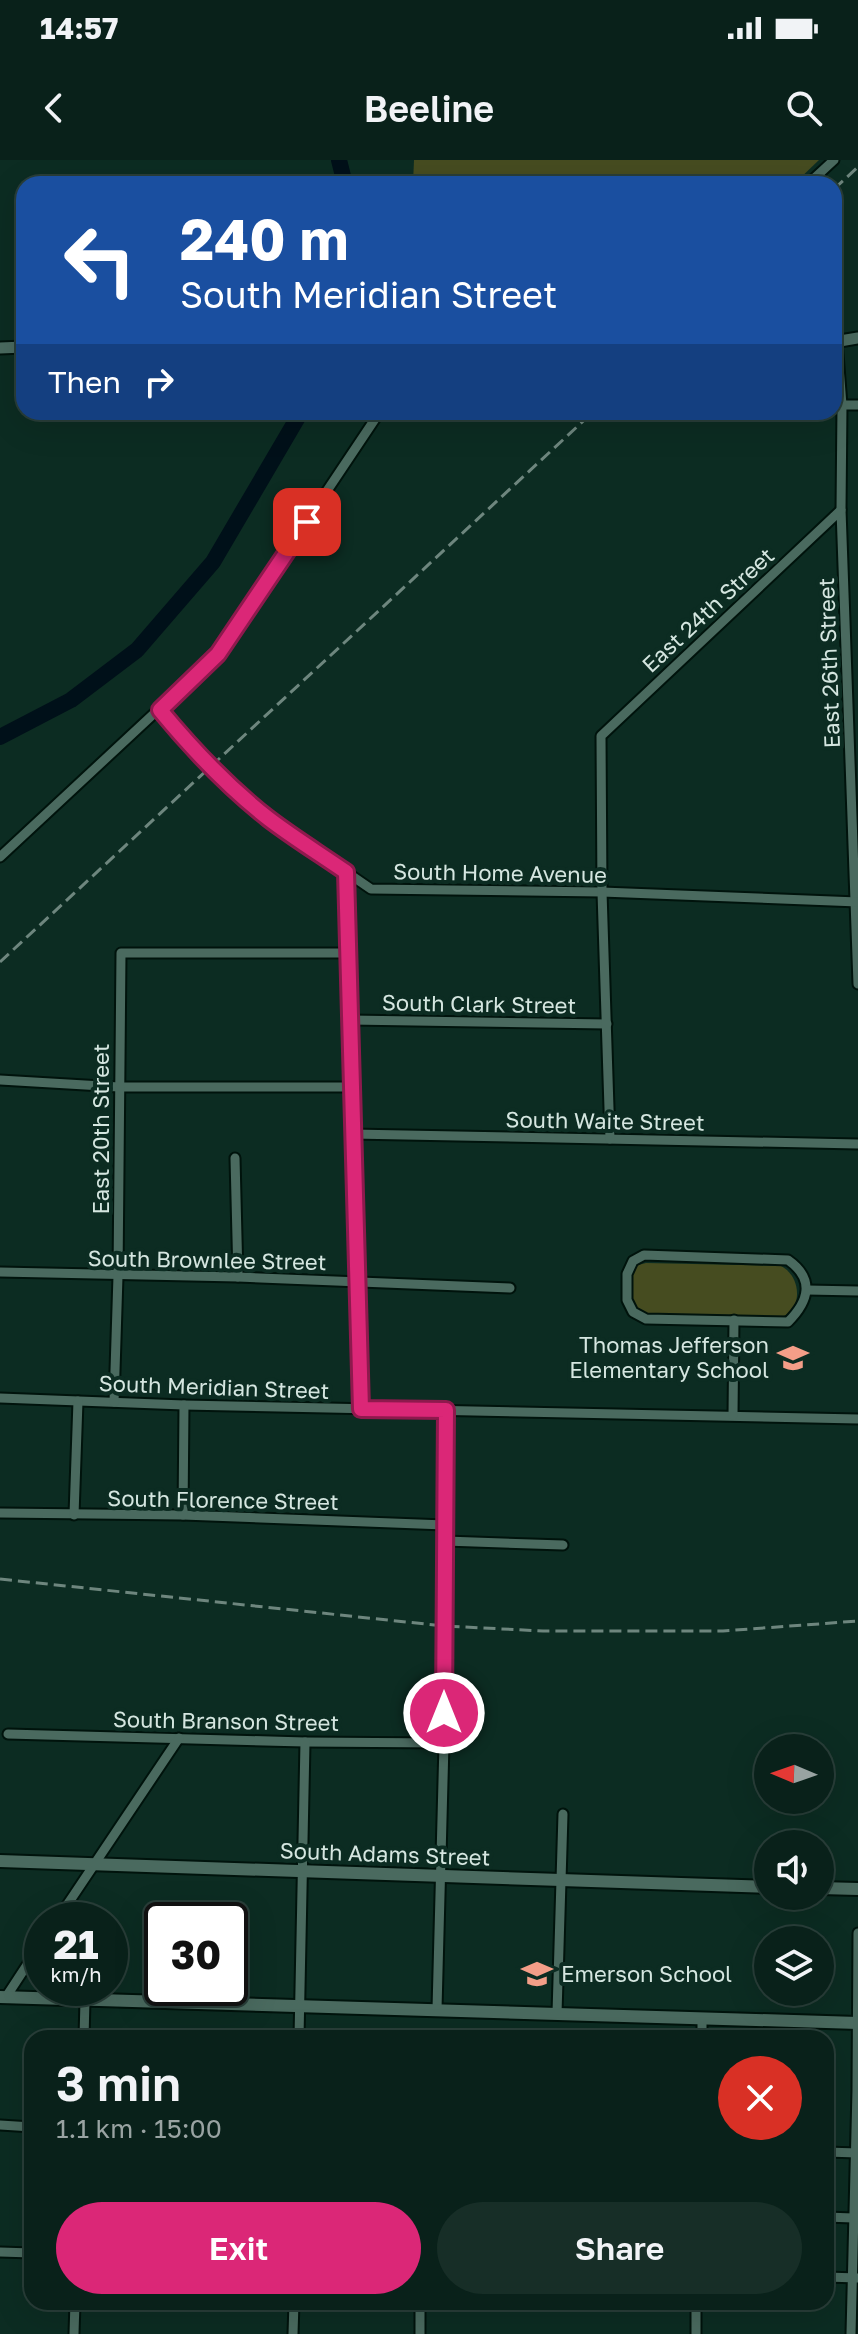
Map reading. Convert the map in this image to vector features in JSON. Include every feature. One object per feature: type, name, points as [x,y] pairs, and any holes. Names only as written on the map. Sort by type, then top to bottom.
[{"type":"main road","name":"South Adams Street","points":[[0,1861],[754,1886]]},
{"type":"main road","points":[[834,1888],[858,1889]]},
{"type":"main road","points":[[3,1997],[24,1998]]},
{"type":"main road","points":[[128,2001],[857,2023]]},
{"type":"street","points":[[817,176],[834,160]]},
{"type":"street","points":[[842,405],[858,405]]},
{"type":"street","points":[[0,857],[218,654],[374,420]]},
{"type":"street","name":"East 26th Street","points":[[842,420],[841,510],[853,682],[858,984]]},
{"type":"street","name":"East 24th Street","points":[[602,892],[601,736],[841,510]]},
{"type":"street","name":"South Home Avenue","points":[[160,710],[195,752],[269,819],[371,889],[602,892],[857,902]]},
{"type":"street","points":[[346,872],[361,1409]]},
{"type":"street","points":[[602,892],[610,1139]]},
{"type":"street","name":"East 20th Street","points":[[114,1402],[121,953],[348,953]]},
{"type":"street","name":"South Clark Street","points":[[350,1020],[607,1024]]},
{"type":"street","points":[[0,1080],[119,1087],[351,1087]]},
{"type":"street","name":"South Waite Street","points":[[352,1134],[858,1144]]},
{"type":"street","points":[[235,1158],[238,1277]]},
{"type":"street","points":[[644,1255],[788,1260],[800,1269],[807,1290],[801,1309],[788,1322],[646,1319],[633,1312],[627,1300],[627,1274],[633,1261],[644,1255]]},
{"type":"street","name":"South Brownlee Street","points":[[0,1272],[238,1277],[510,1288]]},
{"type":"street","points":[[807,1290],[858,1291]]},
{"type":"street","points":[[733,1415],[734,1320]]},
{"type":"street","name":"South Meridian Street","points":[[0,1398],[184,1405],[858,1419]]},
{"type":"street","points":[[74,1515],[78,1401]]},
{"type":"street","points":[[183,1515],[184,1405]]},
{"type":"street","points":[[437,2009],[444,1743],[446,1410]]},
{"type":"street","name":"South Florence Street","points":[[0,1513],[183,1515],[445,1525]]},
{"type":"street","points":[[445,1541],[563,1545]]},
{"type":"street","name":"South Branson Street","points":[[8,1734],[444,1743]]},
{"type":"street","points":[[69,1902],[179,1738]]},
{"type":"street","points":[[299,2030],[305,1742]]},
{"type":"street","points":[[557,2013],[563,1814]]},
{"type":"street","points":[[851,2334],[855,2278],[853,2218],[857,2153],[858,1933]]},
{"type":"street","points":[[3,1997],[24,1967]]},
{"type":"street","points":[[84,2030],[85,2006]]},
{"type":"street","points":[[702,2020],[702,2030]]},
{"type":"street","points":[[0,2125],[24,2126]]},
{"type":"street","points":[[834,2152],[857,2153]]},
{"type":"street","points":[[834,2217],[853,2218]]},
{"type":"street","points":[[0,2252],[24,2253]]},
{"type":"street","points":[[834,2277],[855,2278]]},
{"type":"street","points":[[74,2334],[75,2310]]},
{"type":"street","points":[[293,2334],[294,2310]]},
{"type":"street","points":[[420,2310],[420,2334]]},
{"type":"street","points":[[696,2310],[696,2334]]},
{"type":"green space","points":[[414,160],[819,160],[802,176],[413,176]]},
{"type":"green space","points":[[638,1265],[781,1266],[793,1278],[797,1295],[792,1310],[777,1318],[640,1313],[630,1303],[629,1275]]},
{"type":"waterway","points":[[339,160],[343,176]]},
{"type":"waterway","points":[[0,737],[71,700],[137,650],[213,562],[296,420]]},
{"type":"railway","points":[[842,182],[858,167]]},
{"type":"railway","points":[[0,962],[584,420]]},
{"type":"railway","points":[[0,1579],[444,1626],[543,1631],[723,1631],[858,1621]]},
{"type":"place","name":"Thomas Jefferson Elementary School","points":[[793,1358]]},
{"type":"place","name":"Emerson School","points":[[537,1974]]},
{"type":"route","points":[[307,522],[218,654],[160,710],[195,752],[248,801],[346,872],[361,1409],[446,1410],[444,1713]]}]
